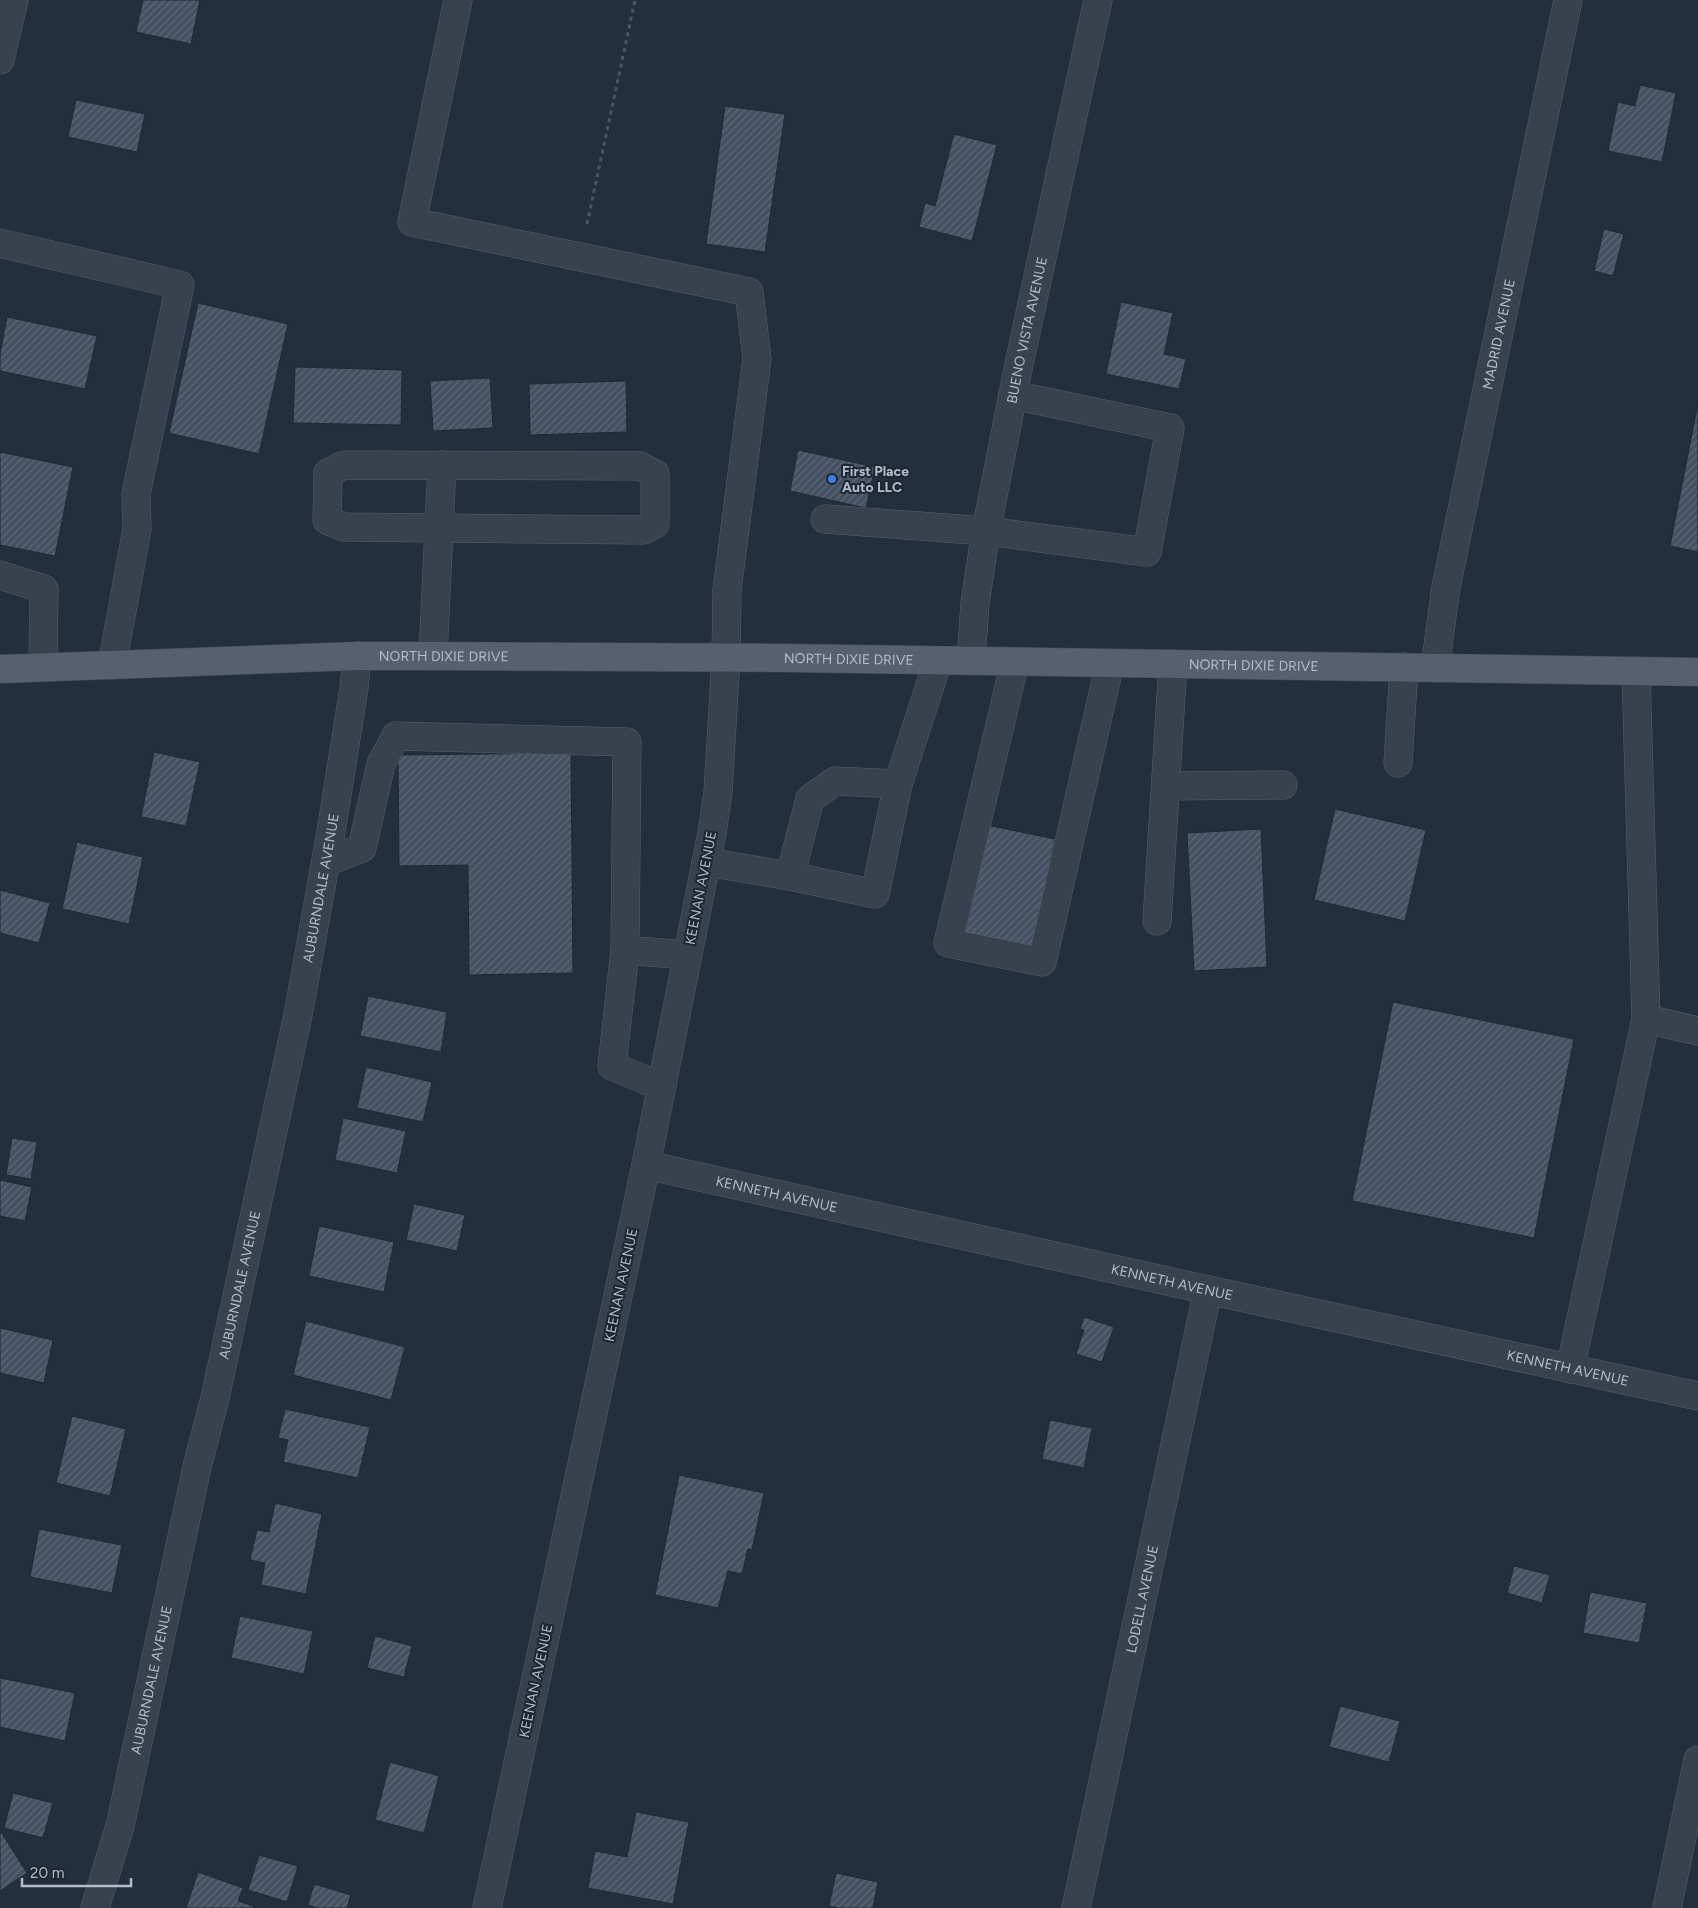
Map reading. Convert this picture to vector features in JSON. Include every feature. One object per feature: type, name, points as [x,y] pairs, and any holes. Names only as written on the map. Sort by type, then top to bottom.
[{"type":"main road","name":"NORTH DIXIE DRIVE","points":[[0,669],[357,656],[433,656],[1404,666],[1698,672]]},
{"type":"street","points":[[0,60],[14,0]]},
{"type":"street","points":[[458,0],[412,222],[580,257]]},
{"type":"street","name":"BUENO VISTA AVENUE","points":[[971,661],[975,603],[986,531],[1098,0]]},
{"type":"street","name":"MADRID AVENUE","points":[[1435,668],[1446,587],[1568,0]]},
{"type":"street","points":[[0,243],[180,285],[136,494],[137,529],[112,665]]},
{"type":"street","name":"KEENAN AVENUE","points":[[487,1908],[646,1165],[706,862],[718,792],[726,658],[727,590],[757,359],[749,292],[580,257]]},
{"type":"street","points":[[825,519],[986,531],[1147,552],[1170,428],[1013,396]]},
{"type":"street","points":[[433,656],[442,464]]},
{"type":"street","points":[[442,464],[640,466],[655,474],[655,524],[644,530],[440,527],[344,527],[327,520],[328,474],[344,465],[442,464]]},
{"type":"street","points":[[0,575],[44,589],[42,666]]},
{"type":"street","name":"AUBURNDALE AVENUE","points":[[95,1908],[120,1826],[197,1466],[215,1398],[298,1015],[326,862],[357,656]]},
{"type":"street","points":[[706,862],[790,876],[875,894],[898,784],[938,661]]},
{"type":"street","points":[[1016,662],[948,943],[1042,962],[1110,663]]},
{"type":"street","points":[[1157,921],[1173,664]]},
{"type":"street","points":[[1398,763],[1404,666]]},
{"type":"street","points":[[1570,1369],[1646,1018],[1636,671]]},
{"type":"street","points":[[326,862],[362,848],[380,764],[396,736],[627,742],[625,950],[612,1066],[662,1086]]},
{"type":"street","points":[[790,876],[810,799],[835,781],[898,784]]},
{"type":"street","points":[[1166,786],[1283,785]]},
{"type":"street","points":[[625,950],[688,955]]},
{"type":"street","points":[[1646,1018],[1698,1031]]},
{"type":"street","name":"KENNETH AVENUE","points":[[646,1165],[1208,1290],[1698,1396]]},
{"type":"street","name":"LODELL AVENUE","points":[[1076,1908],[1208,1290]]},
{"type":"street","points":[[1667,1908],[1698,1760]]},
{"type":"path","points":[[580,257],[636,0]]},
{"type":"building","points":[[143,0],[200,0],[191,44],[136,32]]},
{"type":"building","points":[[1640,85],[1676,93],[1662,162],[1608,151],[1618,102],[1635,106]]},
{"type":"building","points":[[76,100],[145,114],[137,152],[68,137]]},
{"type":"building","points":[[725,106],[785,114],[765,252],[706,244]]},
{"type":"building","points":[[954,134],[997,145],[972,241],[919,227],[925,203],[935,206]]},
{"type":"building","points":[[1604,229],[1624,234],[1613,276],[1594,271]]},
{"type":"building","points":[[1121,302],[1173,313],[1164,354],[1186,359],[1179,389],[1106,374]]},
{"type":"building","points":[[198,303],[288,324],[259,454],[169,433]]},
{"type":"building","points":[[7,317],[97,336],[85,389],[0,371],[0,354]]},
{"type":"building","points":[[295,367],[402,370],[401,425],[293,423]]},
{"type":"building","points":[[490,378],[493,428],[433,431],[430,381]]},
{"type":"building","points":[[626,381],[627,432],[530,435],[529,384]]},
{"type":"building","points":[[1698,403],[1698,552],[1670,546]]},
{"type":"building","name":"First Place Auto LLC","points":[[798,450],[875,467],[866,508],[790,491]]},
{"type":"building","points":[[0,452],[73,467],[55,556],[0,545]]},
{"type":"building","points":[[154,752],[200,762],[186,826],[141,817]]},
{"type":"building","points":[[571,753],[573,973],[469,975],[468,865],[399,866],[398,755]]},
{"type":"building","points":[[1335,809],[1426,830],[1405,921],[1314,900]]},
{"type":"building","points":[[982,824],[1055,839],[1033,949],[959,934]]},
{"type":"building","points":[[1261,829],[1267,967],[1194,971],[1187,833]]},
{"type":"building","points":[[77,842],[143,857],[129,924],[62,909]]},
{"type":"building","points":[[0,890],[50,903],[39,943],[0,933]]},
{"type":"building","points":[[368,996],[447,1012],[441,1052],[360,1036]]},
{"type":"building","points":[[1393,1002],[1574,1039],[1534,1238],[1352,1201]]},
{"type":"building","points":[[366,1067],[432,1082],[423,1122],[357,1108]]},
{"type":"building","points":[[343,1118],[406,1131],[397,1173],[335,1160]]},
{"type":"building","points":[[12,1138],[37,1142],[31,1179],[6,1175]]},
{"type":"building","points":[[0,1180],[32,1187],[25,1221],[0,1216]]},
{"type":"building","points":[[414,1204],[465,1215],[457,1251],[406,1240]]},
{"type":"building","points":[[319,1226],[394,1242],[384,1292],[309,1276]]},
{"type":"building","points":[[1084,1317],[1114,1327],[1102,1362],[1076,1354],[1084,1330],[1080,1329]]},
{"type":"building","points":[[306,1321],[405,1347],[391,1400],[293,1375]]},
{"type":"building","points":[[0,1328],[53,1340],[44,1383],[0,1373]]},
{"type":"building","points":[[285,1409],[370,1427],[358,1478],[283,1462],[288,1440],[278,1438]]},
{"type":"building","points":[[72,1416],[126,1429],[110,1496],[56,1483]]},
{"type":"building","points":[[1050,1420],[1092,1428],[1084,1468],[1042,1459]]},
{"type":"building","points":[[679,1475],[764,1493],[752,1550],[748,1549],[742,1574],[728,1571],[718,1608],[655,1595]]},
{"type":"building","points":[[275,1503],[322,1514],[306,1594],[261,1585],[265,1563],[250,1560],[257,1530],[269,1532]]},
{"type":"building","points":[[39,1529],[122,1545],[112,1593],[30,1577]]},
{"type":"building","points":[[1514,1566],[1550,1575],[1542,1603],[1507,1593]]},
{"type":"building","points":[[1590,1592],[1647,1603],[1639,1643],[1583,1633]]},
{"type":"building","points":[[240,1616],[313,1631],[304,1674],[231,1658]]},
{"type":"building","points":[[375,1636],[412,1646],[404,1677],[367,1668]]},
{"type":"building","points":[[0,1678],[75,1693],[65,1741],[0,1727]]},
{"type":"building","points":[[1340,1706],[1400,1721],[1389,1762],[1329,1747]]},
{"type":"building","points":[[390,1762],[439,1776],[424,1833],[375,1820]]},
{"type":"building","points":[[13,1793],[53,1803],[43,1838],[4,1828]]},
{"type":"building","points":[[636,1812],[689,1822],[673,1904],[588,1888],[595,1851],[627,1857]]},
{"type":"building","points":[[0,1833],[27,1873],[0,1891]]},
{"type":"building","points":[[259,1855],[298,1866],[287,1902],[248,1890]]},
{"type":"building","points":[[198,1872],[243,1888],[238,1901],[253,1906],[253,1908],[186,1908]]},
{"type":"building","points":[[836,1873],[878,1882],[873,1908],[838,1908],[829,1906]]},
{"type":"building","points":[[314,1884],[351,1895],[347,1908],[317,1908],[308,1905]]},
{"type":"place","name":"First Place Auto LLC","points":[[832,479]]}]
